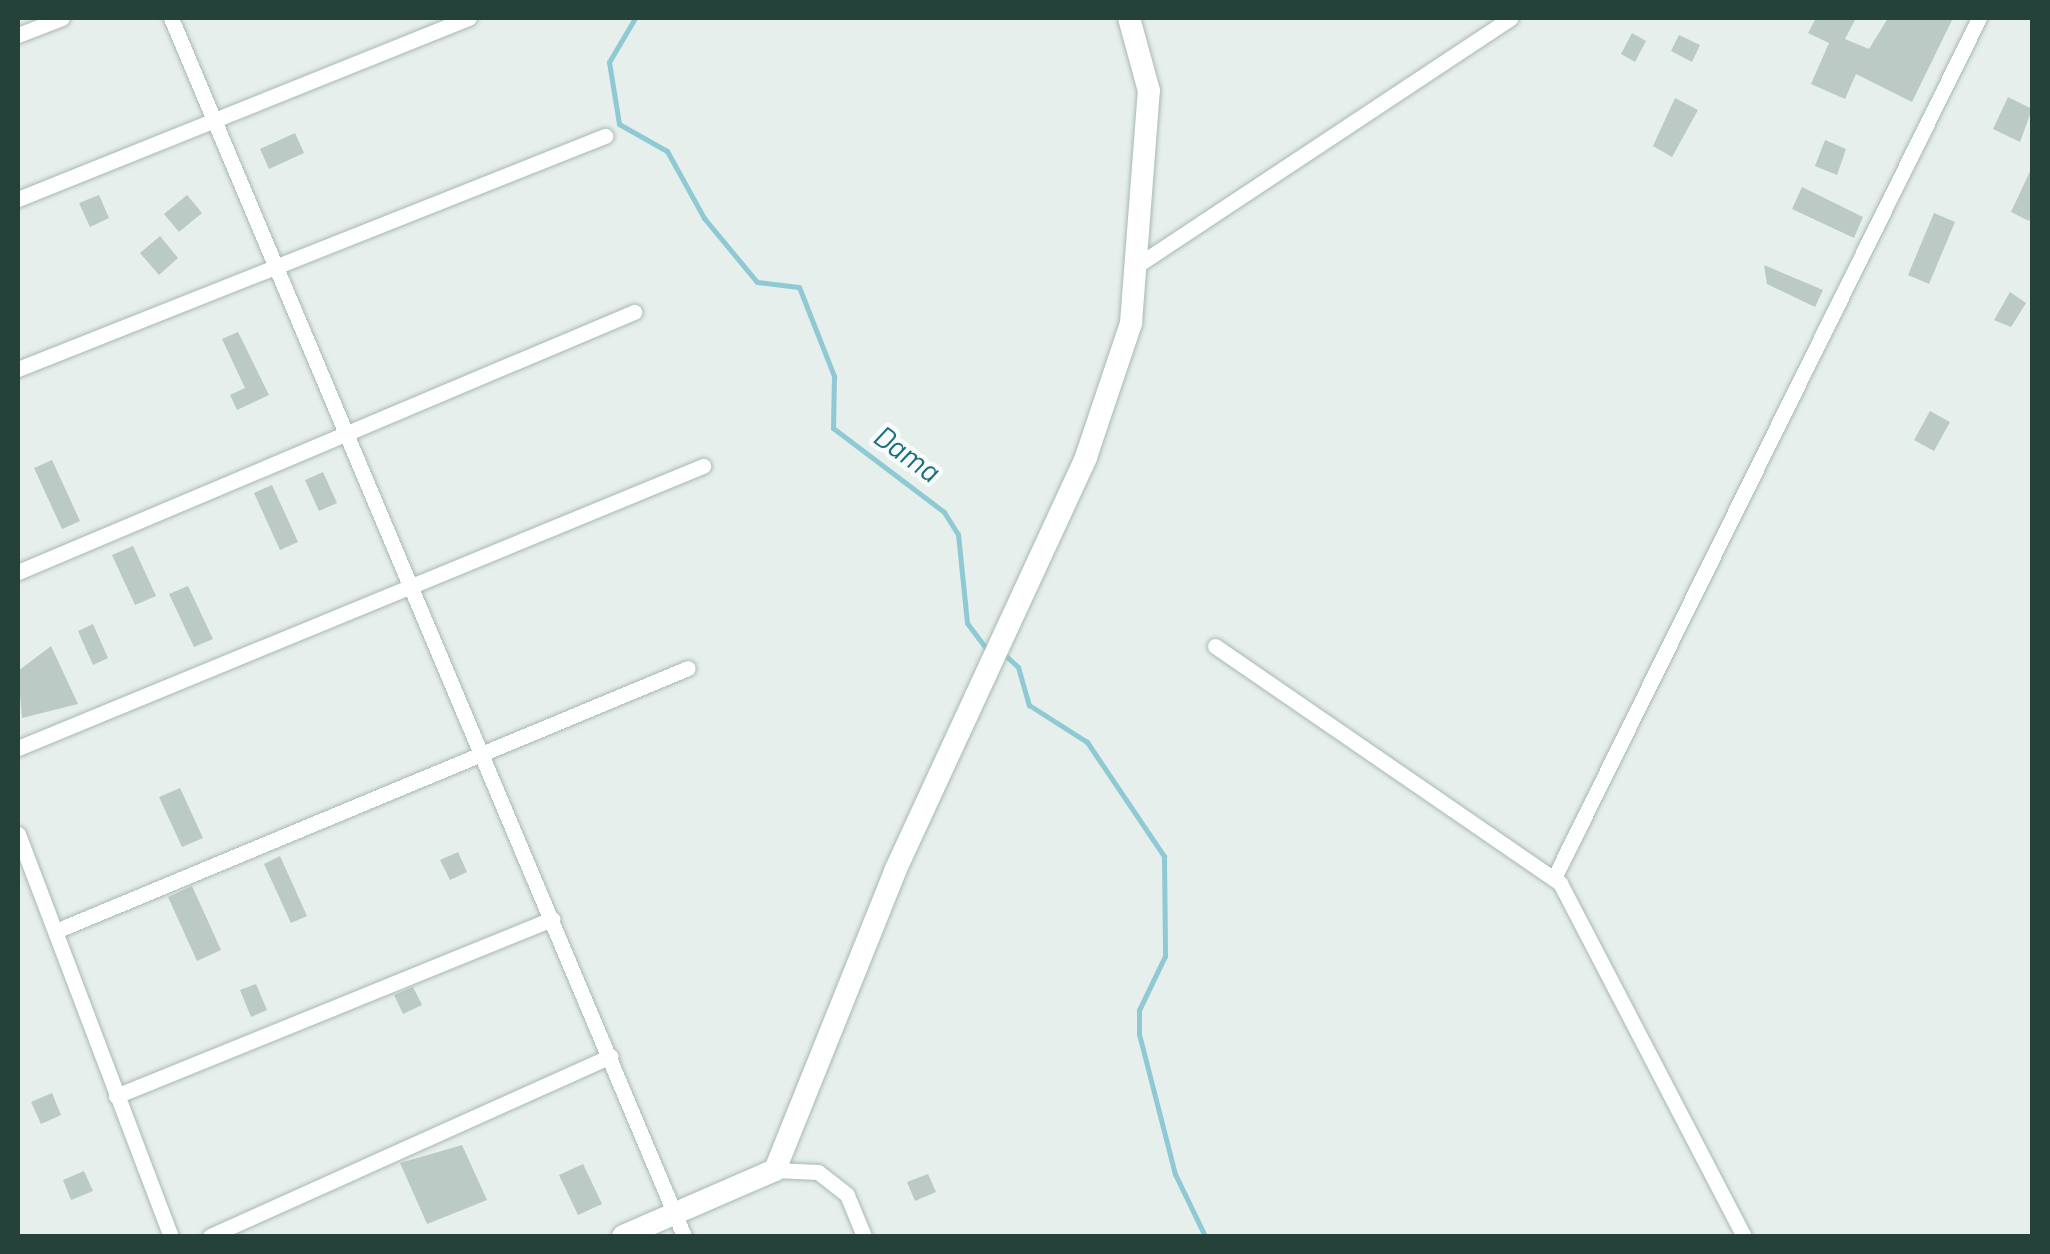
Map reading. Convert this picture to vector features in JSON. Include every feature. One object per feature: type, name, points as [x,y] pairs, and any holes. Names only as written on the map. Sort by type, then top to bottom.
[{"type":"street","points":[[18,35],[62,18]]},
{"type":"street","points":[[171,18],[680,1225]]},
{"type":"street","points":[[18,198],[469,18]]},
{"type":"street","points":[[775,1170],[980,677],[1016,610],[1086,456],[1131,324],[1149,91],[1128,18]]},
{"type":"street","points":[[1136,266],[1510,18]]},
{"type":"street","points":[[1554,878],[1978,18]]},
{"type":"street","points":[[18,370],[278,270],[606,136]]},
{"type":"street","points":[[18,572],[634,312]]},
{"type":"street","points":[[18,748],[703,466]]},
{"type":"street","points":[[1215,646],[1554,878],[1744,1236]]},
{"type":"street","points":[[58,930],[688,668]]},
{"type":"street","points":[[18,834],[58,930],[170,1236]]},
{"type":"street","points":[[116,1096],[552,919]]},
{"type":"street","points":[[210,1236],[610,1056]]},
{"type":"street","points":[[623,1236],[680,1225],[775,1170],[818,1172],[847,1195],[864,1236]]},
{"type":"building","points":[[1816,18],[1856,18],[1845,39],[1869,49],[1888,18],[1953,18],[1912,102],[1856,74],[1845,99],[1811,84],[1829,43],[1808,33]]},
{"type":"building","points":[[1632,33],[1646,41],[1635,62],[1621,54]]},
{"type":"building","points":[[1679,35],[1700,45],[1692,62],[1671,51]]},
{"type":"building","points":[[2008,97],[2032,109],[2020,142],[1993,129]]},
{"type":"building","points":[[1675,98],[1698,110],[1672,157],[1653,146]]},
{"type":"building","points":[[295,133],[304,153],[269,169],[260,149]]},
{"type":"building","points":[[1825,140],[1846,149],[1837,175],[1815,166]]},
{"type":"building","points":[[2032,167],[2032,213],[2029,221],[2011,212]]},
{"type":"building","points":[[1802,187],[1863,217],[1854,238],[1792,209]]},
{"type":"building","points":[[99,195],[109,218],[90,227],[79,203]]},
{"type":"building","points":[[187,195],[202,213],[179,232],[164,214]]},
{"type":"building","points":[[1934,213],[1955,222],[1929,284],[1908,275]]},
{"type":"building","points":[[160,236],[178,258],[159,275],[140,253]]},
{"type":"building","points":[[1764,265],[1823,290],[1815,307],[1767,284]]},
{"type":"building","points":[[2010,292],[2026,303],[2011,327],[1994,320]]},
{"type":"building","points":[[238,332],[269,395],[237,410],[230,395],[245,388],[222,339]]},
{"type":"building","points":[[1930,411],[1950,422],[1934,451],[1914,440]]},
{"type":"building","points":[[52,460],[80,521],[62,529],[34,468]]},
{"type":"building","points":[[323,472],[337,503],[319,511],[305,480]]},
{"type":"building","points":[[272,485],[298,542],[280,550],[254,493]]},
{"type":"building","points":[[133,546],[156,596],[135,605],[112,555]]},
{"type":"building","points":[[188,586],[213,639],[194,647],[169,594]]},
{"type":"building","points":[[93,624],[108,658],[93,665],[78,631]]},
{"type":"building","points":[[51,646],[78,704],[22,718],[18,671]]},
{"type":"building","points":[[180,788],[203,838],[182,847],[159,797]]},
{"type":"building","points":[[458,852],[467,872],[450,880],[440,860]]},
{"type":"building","points":[[280,856],[307,916],[291,923],[264,864]]},
{"type":"building","points":[[192,886],[221,950],[197,961],[168,897]]},
{"type":"building","points":[[256,984],[267,1010],[251,1017],[240,990]]},
{"type":"building","points":[[413,987],[422,1005],[403,1014],[394,995]]},
{"type":"building","points":[[52,1093],[61,1115],[41,1124],[31,1102]]},
{"type":"building","points":[[462,1145],[487,1200],[427,1224],[400,1163]]},
{"type":"building","points":[[583,1164],[602,1204],[578,1215],[559,1175]]},
{"type":"building","points":[[84,1171],[93,1191],[71,1200],[63,1180]]},
{"type":"building","points":[[928,1174],[936,1192],[915,1201],[907,1182]]},
{"type":"waterway","name":"Dama","points":[[635,18],[609,62],[619,124],[667,151],[704,218],[757,282],[799,287],[834,376],[833,428],[944,512],[958,534],[967,623],[989,652]]},
{"type":"waterway","name":"Dama","points":[[1005,655],[1018,667],[1029,705],[1087,742],[1164,856],[1165,956],[1139,1010],[1139,1034],[1175,1174],[1205,1236]]}]
